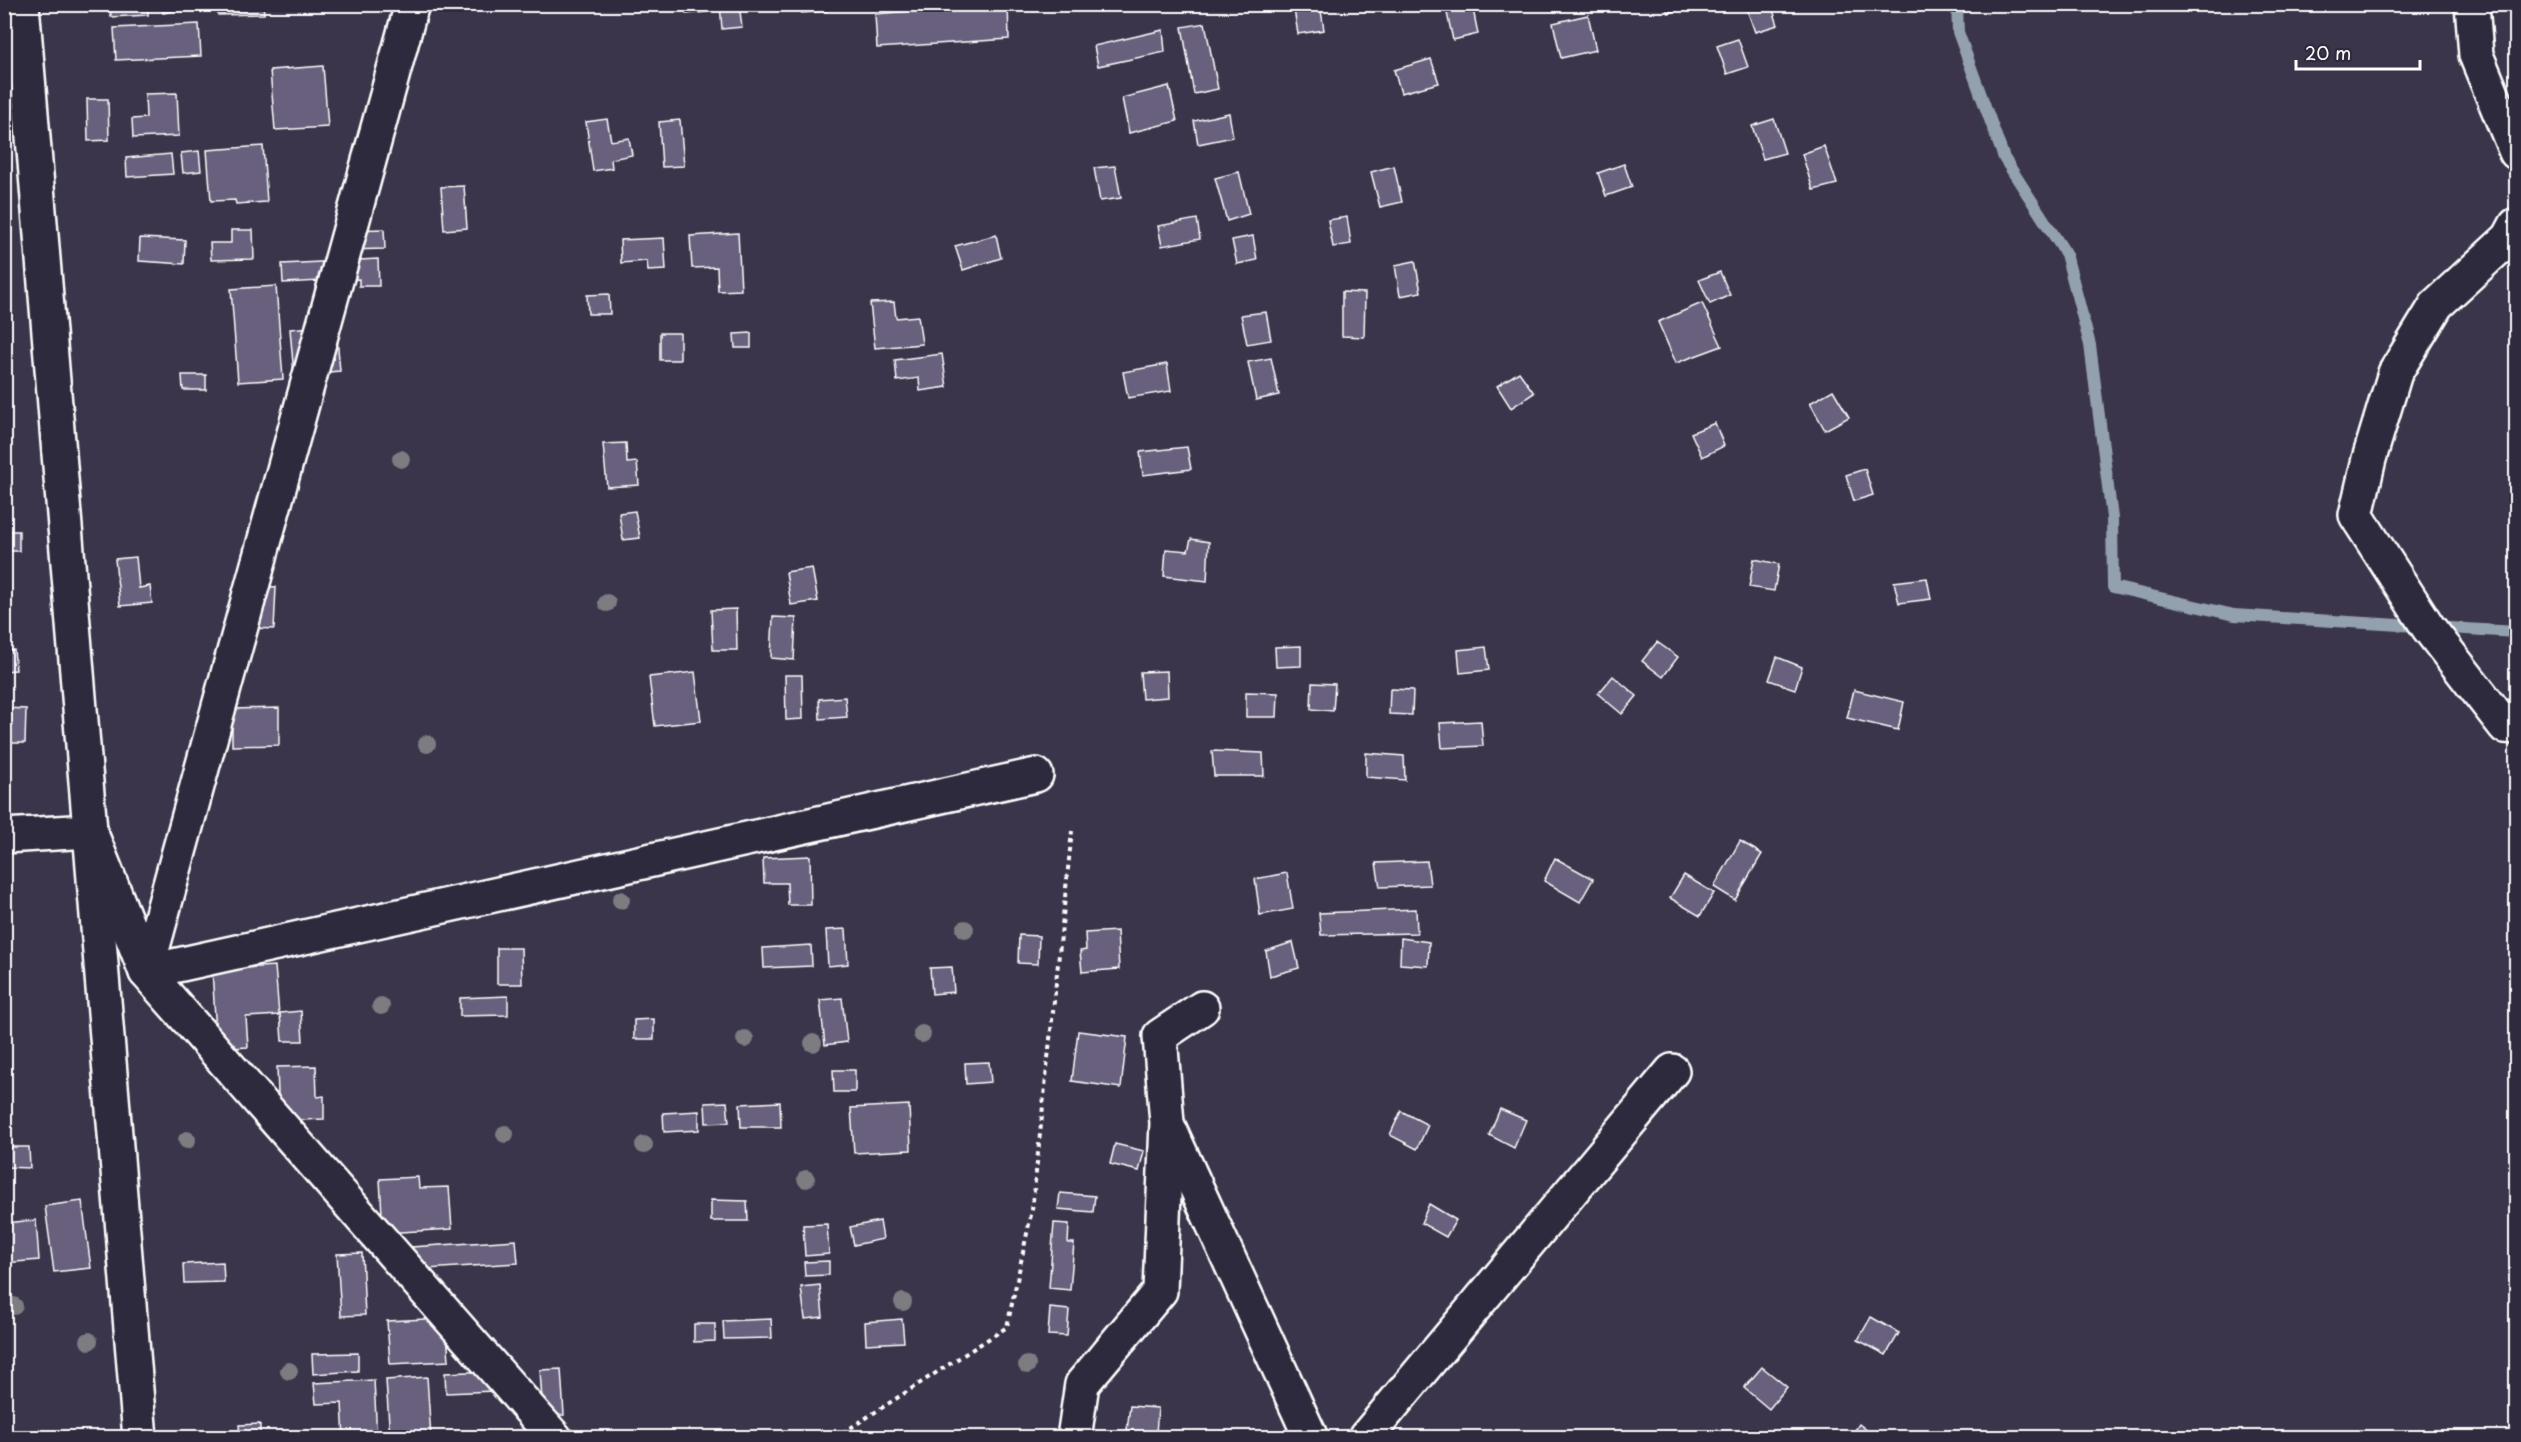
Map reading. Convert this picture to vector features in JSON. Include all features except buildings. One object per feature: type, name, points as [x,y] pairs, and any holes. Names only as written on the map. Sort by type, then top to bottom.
[{"type":"street","points":[[22,4],[140,1437]]},
{"type":"street","points":[[146,972],[412,4]]},
{"type":"street","points":[[2472,4],[2476,55],[2517,152]]},
{"type":"street","points":[[2517,225],[2509,238],[2437,304],[2395,373],[2369,459],[2356,515],[2428,627],[2505,726],[2517,727]]},
{"type":"street","points":[[146,972],[1036,775]]},
{"type":"street","points":[[4,836],[90,831]]},
{"type":"street","points":[[90,831],[146,972],[555,1437]]},
{"type":"street","points":[[1074,1437],[1082,1384],[1160,1291],[1167,1123],[1160,1036],[1202,1008]]},
{"type":"street","points":[[1365,1437],[1672,1071]]},
{"type":"street","points":[[1167,1123],[1311,1437]]},
{"type":"path","points":[[835,1437],[1007,1327],[1032,1210],[1072,831]]},
{"type":"waterway","points":[[1957,4],[1958,32],[2004,158],[2066,254],[2090,345],[2112,518],[2113,587],[2234,615],[2516,632]]}]
